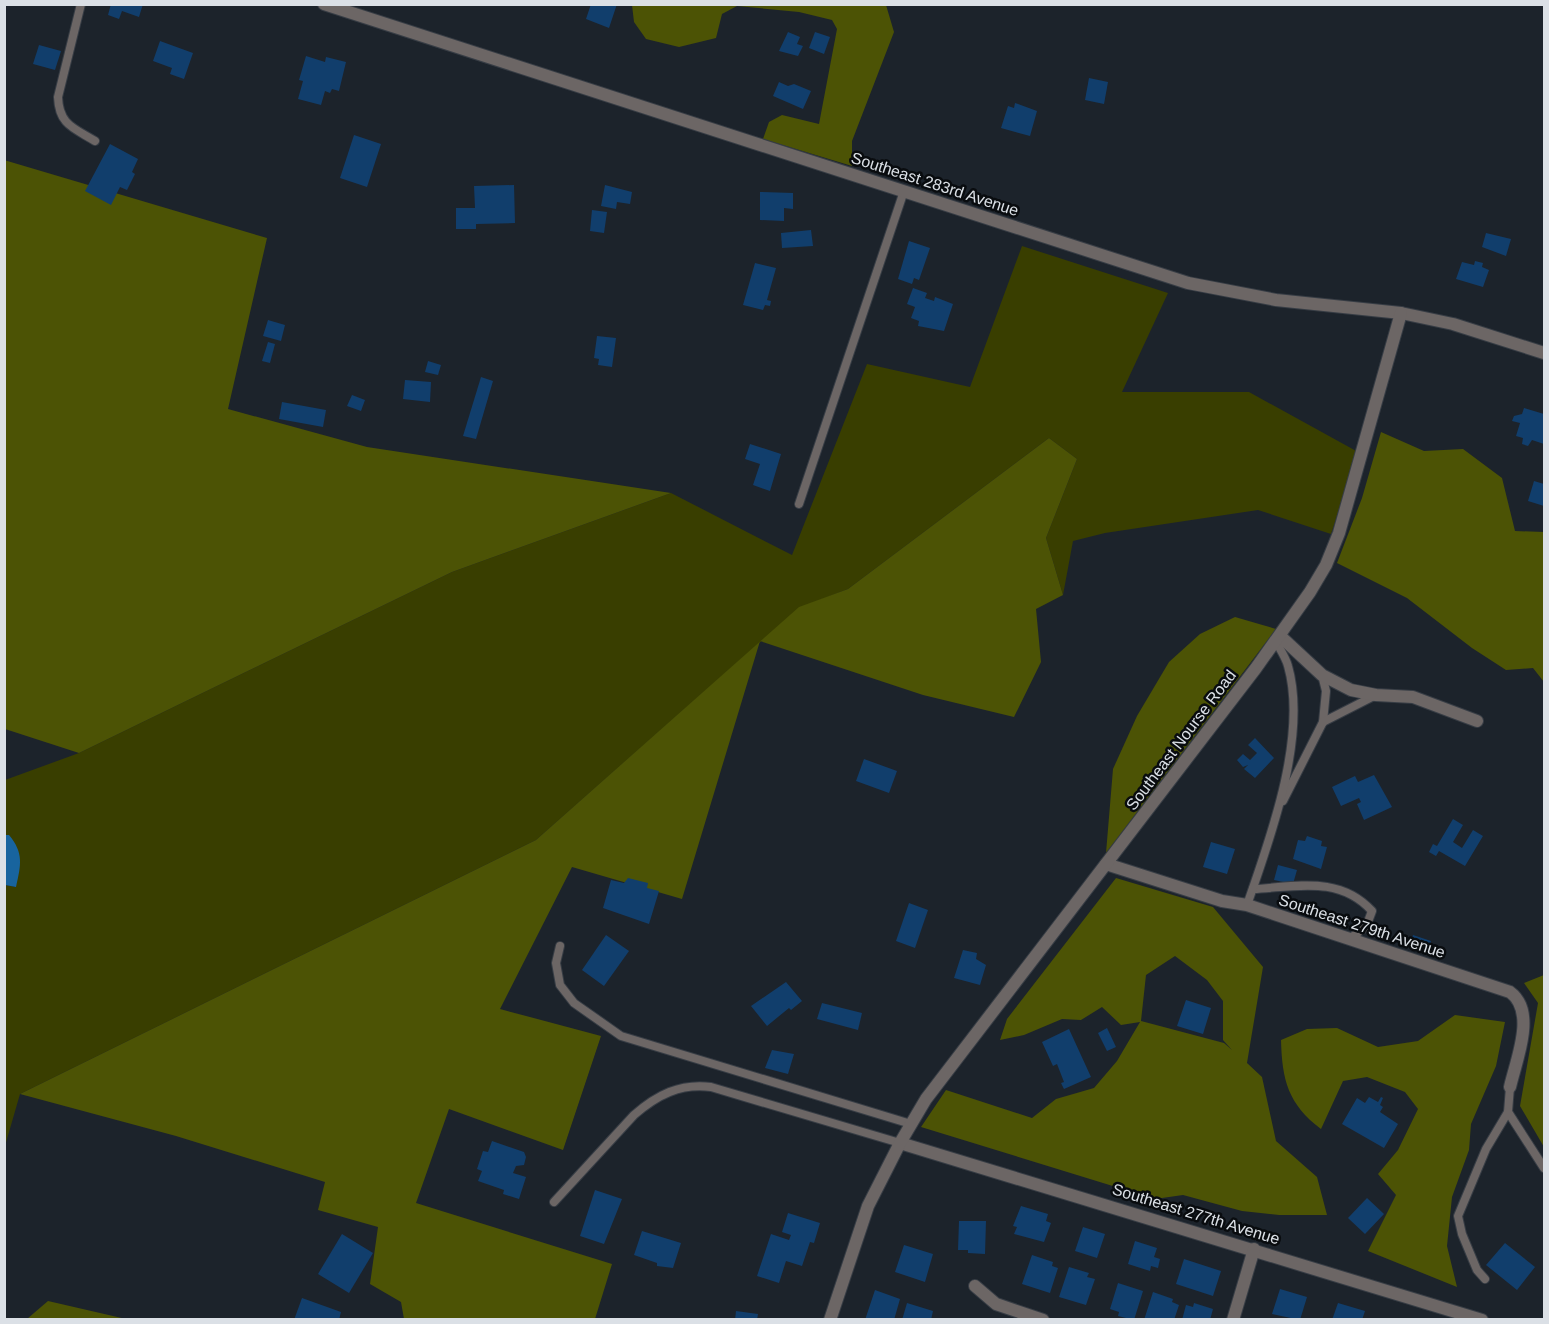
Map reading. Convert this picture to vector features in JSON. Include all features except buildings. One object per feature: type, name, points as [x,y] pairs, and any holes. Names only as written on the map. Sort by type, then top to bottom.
[{"type":"street","name":"Southeast 283rd Avenue","points":[[324,4],[1188,283],[1276,300],[1401,313],[1454,324],[1545,352]]},
{"type":"street","name":"Southeast Nourse Road","points":[[830,1320],[868,1206],[900,1143],[926,1099],[1278,639],[1326,565],[1339,533],[1401,313]]},
{"type":"street","points":[[1278,639],[1322,675],[1351,690],[1377,695],[1413,697],[1477,721]]},
{"type":"street","name":"Southeast 279th Avenue","points":[[1106,864],[1222,901],[1247,905],[1496,986],[1518,998],[1524,1023],[1510,1087]]},
{"type":"street","name":"Southeast 277th Avenue","points":[[900,1143],[1482,1320]]},
{"type":"street","points":[[1233,1320],[1254,1249]]},
{"type":"street","points":[[975,1286],[996,1304],[1043,1320]]},
{"type":"lane","points":[[81,4],[58,97],[58,111],[64,122],[95,141]]},
{"type":"lane","points":[[800,504],[904,191]]},
{"type":"lane","points":[[1278,639],[1288,664],[1293,705],[1292,728],[1278,812]]},
{"type":"lane","points":[[1247,905],[1278,812],[1323,722],[1327,704],[1322,675]]},
{"type":"lane","points":[[1323,722],[1377,695]]},
{"type":"lane","points":[[1252,890],[1336,887],[1352,893],[1372,911],[1371,920],[1366,927],[1349,939]]},
{"type":"lane","points":[[560,946],[556,963],[560,985],[574,1003],[621,1036],[911,1125]]},
{"type":"lane","points":[[554,1202],[634,1115],[648,1103],[686,1085],[711,1087],[900,1143]]},
{"type":"lane","points":[[1485,1278],[1477,1270],[1462,1234],[1458,1216],[1486,1149],[1508,1112],[1510,1087]]},
{"type":"lane","points":[[1508,1112],[1545,1168]]},
{"type":"green space","points":[[632,5],[886,5],[894,32],[852,141],[852,166],[763,139],[769,122],[782,115],[819,124],[837,29],[832,20],[799,12],[737,6],[722,14],[716,38],[679,47],[646,39],[634,22]]},
{"type":"green space","points":[[4,160],[267,238],[228,409],[367,447],[671,493],[452,572],[79,753],[5,729]]},
{"type":"green space","points":[[1022,246],[1168,293],[1122,392],[1249,392],[1358,452],[1331,534],[1258,510],[1105,533],[1073,541],[1063,595],[1046,538],[1077,459],[1049,438],[848,589],[799,608],[536,840],[20,1094],[5,1146],[5,885],[16,887],[9,835],[5,835],[5,780],[79,753],[452,572],[671,493],[792,555],[867,364],[970,387]]},
{"type":"green space","points":[[1381,432],[1424,451],[1463,449],[1502,478],[1515,531],[1544,532],[1544,682],[1533,668],[1506,670],[1472,648],[1407,598],[1337,563],[1362,498]]},
{"type":"green space","points":[[1049,438],[1077,459],[1046,538],[1063,595],[1036,609],[1041,662],[1014,717],[923,695],[760,641],[799,607],[848,589]]},
{"type":"green space","points":[[1235,617],[1276,629],[1106,853],[1113,769],[1137,716],[1169,662],[1200,634]]},
{"type":"green space","points":[[760,642],[682,899],[572,867],[500,1009],[601,1036],[563,1150],[449,1109],[416,1203],[612,1264],[595,1319],[404,1319],[401,1302],[370,1284],[378,1227],[318,1210],[325,1182],[176,1136],[20,1094],[536,840]]},
{"type":"green space","points":[[1116,878],[1213,907],[1263,967],[1247,1063],[1262,1077],[1276,1141],[1317,1177],[1327,1215],[1279,1215],[1242,1211],[1183,1195],[1155,1199],[921,1127],[946,1090],[1032,1118],[1056,1099],[1094,1088],[1117,1061],[1140,1022],[1121,1025],[1102,1007],[1081,1020],[1062,1019],[1024,1035],[1000,1040],[1007,1019]],"holes":[[[1175,956],[1207,980],[1223,1001],[1223,1040],[1232,1050],[1224,1043],[1141,1021],[1146,975]]]},
{"type":"green space","points":[[1544,975],[1544,1147],[1520,1106],[1538,1003],[1524,983]]},
{"type":"green space","points":[[1455,1015],[1505,1022],[1496,1066],[1471,1124],[1469,1150],[1452,1197],[1447,1246],[1457,1287],[1368,1251],[1396,1195],[1378,1174],[1398,1150],[1418,1109],[1405,1092],[1367,1077],[1343,1081],[1321,1129],[1301,1110],[1289,1090],[1283,1067],[1281,1040],[1307,1029],[1337,1028],[1378,1047],[1418,1041]]},
{"type":"green space","points":[[48,1301],[126,1319],[27,1319]]},
{"type":"water","points":[[5,835],[9,835],[14,841],[19,854],[20,866],[16,887],[5,885]]}]
